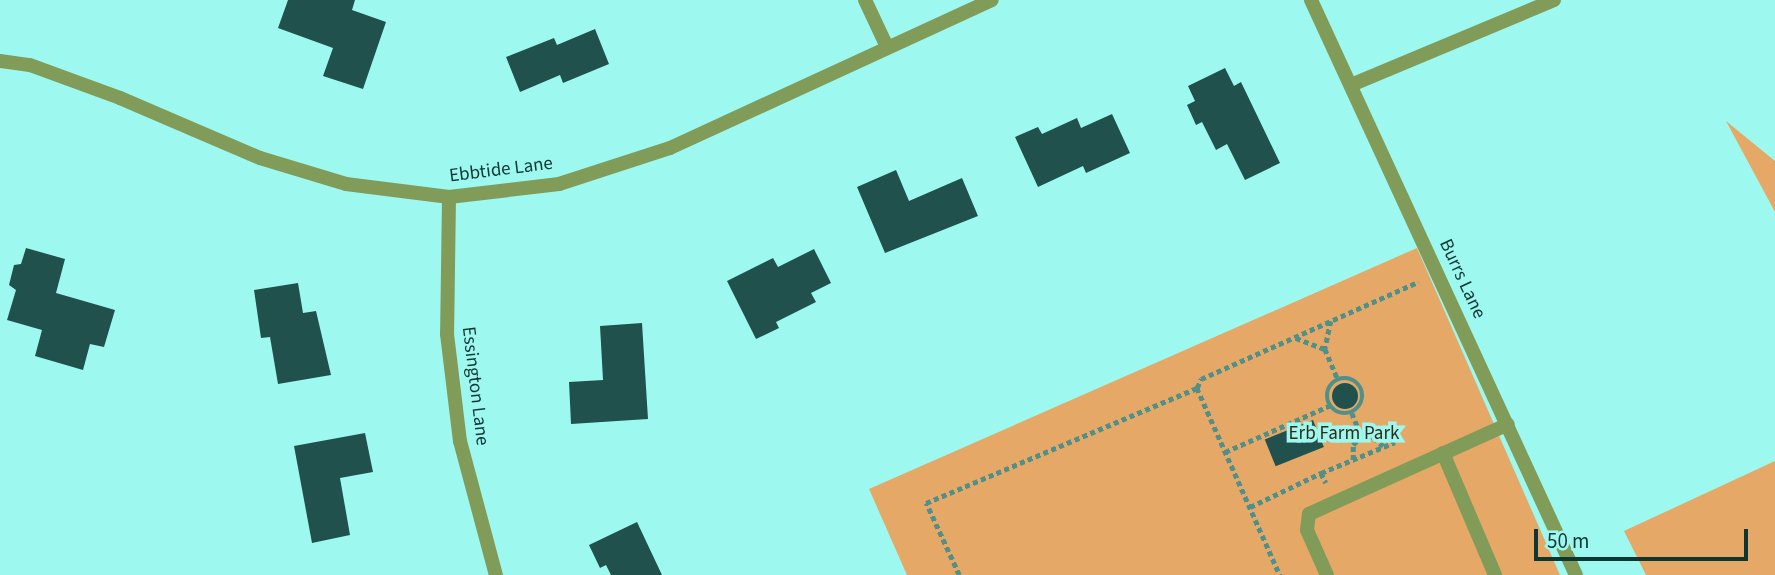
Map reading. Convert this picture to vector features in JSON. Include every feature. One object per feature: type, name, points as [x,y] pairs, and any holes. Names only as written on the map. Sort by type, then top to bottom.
[{"type":"street","points":[[865,0],[887,47]]},
{"type":"street","name":"Ebbtide Lane","points":[[0,61],[30,65],[120,97],[260,158],[346,184],[449,197],[559,184],[670,148],[992,0]]},
{"type":"street","name":"Burrs Lane","points":[[1311,0],[1576,575]]},
{"type":"street","points":[[1350,85],[1554,0]]},
{"type":"street","name":"Essington Lane","points":[[449,197],[447,334],[460,441],[496,575]]},
{"type":"street","points":[[1327,575],[1307,530],[1309,514],[1508,424]]},
{"type":"street","points":[[1443,453],[1495,575]]},
{"type":"path","points":[[959,575],[926,503],[1197,388],[1201,379],[1438,273]]},
{"type":"path","points":[[1331,321],[1325,349],[1338,380]]},
{"type":"path","points":[[1295,337],[1325,349]]},
{"type":"path","points":[[1353,379],[1362,387],[1362,405],[1352,413],[1341,414],[1329,406],[1328,391],[1338,380],[1353,379]]},
{"type":"path","points":[[1197,388],[1280,575]]},
{"type":"path","points":[[1225,452],[1329,406]]},
{"type":"path","points":[[1352,413],[1361,435]]},
{"type":"path","points":[[1361,435],[1374,437],[1383,446]]},
{"type":"path","points":[[1353,460],[1353,445],[1361,435]]},
{"type":"path","points":[[1250,507],[1395,442]]},
{"type":"path","points":[[1321,473],[1334,502]]},
{"type":"green space","points":[[1726,121],[1775,161],[1775,212]]},
{"type":"green space","name":"Erb Farm Park","points":[[1417,248],[1560,575],[907,575],[869,489]]},
{"type":"green space","points":[[1775,461],[1775,575],[1646,575],[1624,531]]},
{"type":"building","points":[[288,0],[355,0],[352,10],[386,22],[363,89],[323,76],[333,48],[278,28]]},
{"type":"building","points":[[595,29],[609,64],[563,83],[560,75],[520,92],[506,57],[554,38],[557,45]]},
{"type":"building","points":[[1225,68],[1234,86],[1241,82],[1280,163],[1245,180],[1227,144],[1216,150],[1202,122],[1196,125],[1187,105],[1195,101],[1188,86]]},
{"type":"building","points":[[1112,114],[1130,153],[1086,173],[1083,166],[1038,187],[1015,137],[1038,127],[1042,134],[1077,118],[1081,128]]},
{"type":"building","points":[[896,170],[909,201],[962,178],[978,216],[885,253],[857,187]]},
{"type":"building","points":[[26,248],[65,259],[56,293],[115,310],[104,347],[90,344],[83,370],[35,356],[42,330],[7,320],[16,290],[9,285],[14,265],[21,264]]},
{"type":"building","points":[[814,249],[831,283],[811,293],[816,302],[776,322],[779,328],[756,339],[727,281],[773,258],[778,267]]},
{"type":"building","points":[[298,283],[303,313],[316,311],[331,375],[278,384],[270,337],[261,338],[254,290]]},
{"type":"building","points":[[642,323],[648,419],[571,424],[569,382],[603,380],[600,326]]},
{"type":"building","points":[[1345,383],[1354,387],[1358,396],[1354,405],[1345,409],[1336,405],[1332,396],[1336,387]]},
{"type":"building","points":[[1313,420],[1324,447],[1276,466],[1265,439]]},
{"type":"building","points":[[365,433],[373,472],[340,478],[350,535],[312,543],[294,446]]},
{"type":"building","points":[[637,522],[662,575],[611,575],[606,565],[600,568],[589,545]]}]
